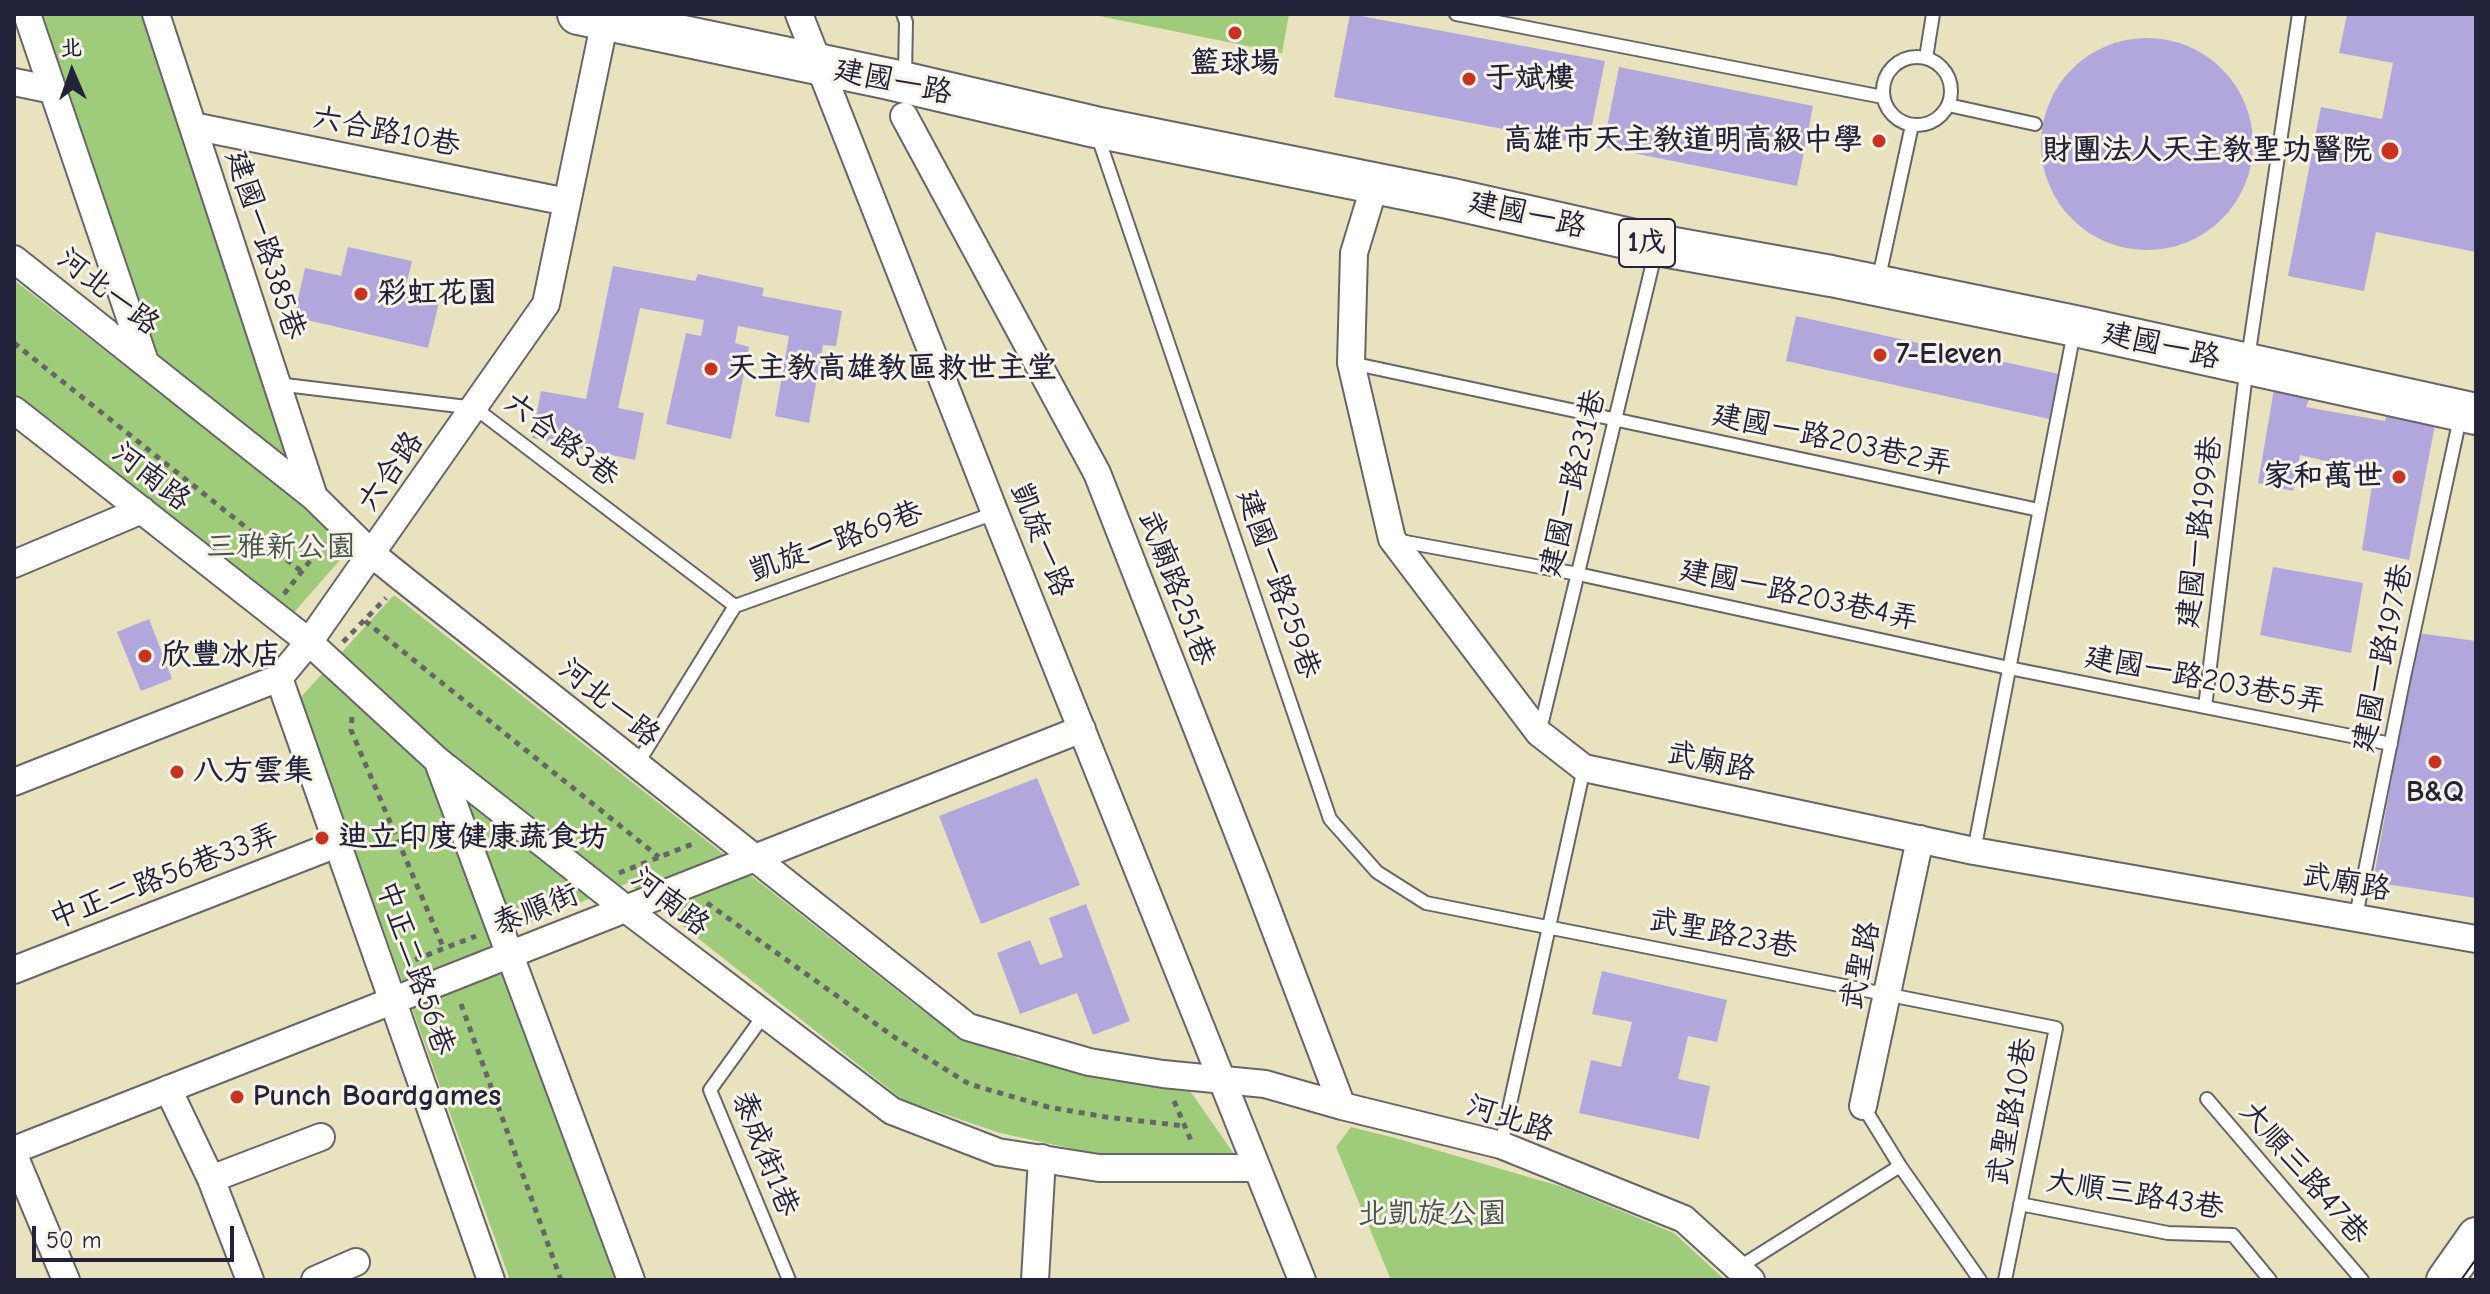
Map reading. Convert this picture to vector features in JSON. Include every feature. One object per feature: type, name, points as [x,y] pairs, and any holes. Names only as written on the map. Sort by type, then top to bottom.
[{"type":"main road","name":"建國一路","points":[[592,17],[819,66],[904,99],[1095,127],[1448,198],[1657,245],[1877,285],[2075,326],[2469,412]]},
{"type":"street","points":[[27,14],[145,362]]},
{"type":"street","name":"建國一路385巷","points":[[156,14],[314,497]]},
{"type":"street","name":"凱旋一路","points":[[799,14],[1257,1168]]},
{"type":"street","name":"六合路","points":[[14,782],[279,678],[318,650],[372,554],[546,304],[567,202],[592,17]]},
{"type":"street","points":[[14,82],[53,90]]},
{"type":"street","name":"武廟路251巷","points":[[904,99],[1097,473],[1342,1106]]},
{"type":"street","name":"六合路10巷","points":[[193,126],[567,202]]},
{"type":"street","name":"武廟路","points":[[1375,184],[1354,253],[1351,363],[1392,539],[1539,733],[1584,768],[1974,851],[2476,939]]},
{"type":"street","name":"河北一路","points":[[14,259],[314,497],[372,554],[403,579],[968,1027],[1089,1062],[1224,1084]]},
{"type":"street","name":"河南路","points":[[14,410],[318,650],[437,760],[626,909],[892,1111],[998,1152],[1099,1168],[1257,1168]]},
{"type":"street","points":[[14,564],[142,510]]},
{"type":"street","name":"中正二路56巷","points":[[279,678],[491,1280]]},
{"type":"street","name":"泰順街","points":[[14,1152],[1082,729]]},
{"type":"street","points":[[437,760],[631,1280]]},
{"type":"street","name":"武聖路","points":[[1863,1106],[1920,839]]},
{"type":"street","name":"中正二路56巷33弄","points":[[14,970],[337,844]]},
{"type":"street","name":"河北路","points":[[1224,1084],[1265,1084],[1501,1145],[1684,1219],[1744,1274]]},
{"type":"street","points":[[168,1089],[211,1179],[250,1280]]},
{"type":"street","points":[[211,1179],[321,1137]]},
{"type":"street","points":[[14,1152],[66,1280]]},
{"type":"street","points":[[1035,1280],[1042,1158]]},
{"type":"street","points":[[1257,1168],[1302,1280]]},
{"type":"street","points":[[2445,1280],[2476,1236]]},
{"type":"street","points":[[315,1280],[356,1262]]},
{"type":"lane","points":[[903,14],[906,22],[904,99]]},
{"type":"lane","points":[[1456,14],[1883,97]]},
{"type":"lane","points":[[1926,58],[1933,14]]},
{"type":"lane","name":"建國一路199巷","points":[[2205,707],[2247,365],[2299,14]]},
{"type":"lane","points":[[1914,56],[1926,58],[1945,72],[1950,83],[1948,105],[1934,121],[1912,125],[1893,115],[1883,97],[1886,75],[1893,66],[1914,56]]},
{"type":"lane","points":[[1948,105],[2035,124]]},
{"type":"lane","points":[[1877,285],[1912,125]]},
{"type":"lane","name":"建國一路259巷","points":[[1095,127],[1330,819],[1377,872],[1426,903],[1548,927]]},
{"type":"lane","name":"建國一路231巷","points":[[1539,733],[1657,245]]},
{"type":"lane","points":[[1974,851],[2075,326]]},
{"type":"lane","name":"建國一路203巷2弄","points":[[1351,363],[2039,510]]},
{"type":"lane","name":"六合路3巷","points":[[277,384],[475,408],[735,606]]},
{"type":"lane","name":"建國一路197巷","points":[[2356,916],[2391,744],[2469,412]]},
{"type":"lane","name":"凱旋一路69巷","points":[[636,766],[735,606],[995,513]]},
{"type":"lane","name":"建國一路203巷4弄","points":[[1392,539],[1578,574],[2009,668]]},
{"type":"lane","name":"建國一路203巷5弄","points":[[2009,668],[2391,744]]},
{"type":"lane","points":[[1501,1145],[1584,768]]},
{"type":"lane","name":"武聖路23巷","points":[[1548,927],[1888,993]]},
{"type":"lane","name":"武聖路10巷","points":[[1888,993],[2056,1028],[2005,1280]]},
{"type":"lane","name":"泰成街1巷","points":[[764,1015],[710,1090],[789,1280]]},
{"type":"lane","name":"大順三路47巷","points":[[2207,1099],[2362,1280]]},
{"type":"lane","points":[[1863,1106],[1900,1166],[1980,1280]]},
{"type":"lane","points":[[1744,1274],[1900,1166]]},
{"type":"lane","name":"大順三路43巷","points":[[2020,1204],[2168,1233],[2233,1235],[2270,1280]]},
{"type":"path","points":[[14,343],[301,571]]},
{"type":"path","points":[[271,612],[341,523]]},
{"type":"path","points":[[318,650],[365,621],[403,579]]},
{"type":"path","points":[[365,621],[659,857]]},
{"type":"path","points":[[364,692],[352,713],[351,730],[444,949]]},
{"type":"path","points":[[593,883],[722,832]]},
{"type":"path","points":[[703,900],[897,1039],[969,1084],[1048,1107],[1185,1126]]},
{"type":"path","points":[[383,972],[500,927]]},
{"type":"path","points":[[461,1004],[561,1280]]},
{"type":"path","points":[[1163,1074],[1202,1168]]},
{"type":"green space","points":[[37,14],[145,14],[288,461],[154,357]]},
{"type":"green space","name":"籃球場","points":[[1089,14],[1289,14],[1282,53]]},
{"type":"green space","name":"三雅新公園","points":[[14,280],[354,544],[290,617],[14,398]]},
{"type":"green space","points":[[394,595],[918,1007],[1019,1059],[1188,1088],[1234,1154],[1097,1154],[1000,1133],[903,1100],[628,883],[495,937],[621,1280],[510,1280],[300,698]]},
{"type":"green space","name":"北凱旋公園","points":[[1351,1127],[1566,1188],[1674,1233],[1725,1280],[1391,1280],[1336,1147]]},
{"type":"building","name":"于斌樓","points":[[1350,14],[1605,61],[1588,145],[1334,97]]},
{"type":"building","name":"財團法人天主教聖功醫院","points":[[2347,14],[2476,14],[2476,252],[2376,232],[2364,291],[2288,276],[2321,107],[2382,119],[2393,63],[2339,53]]},
{"type":"building","points":[[2147,38],[2188,46],[2222,69],[2245,103],[2253,144],[2245,185],[2222,219],[2188,242],[2147,250],[2106,242],[2072,219],[2049,185],[2041,144],[2049,103],[2072,69],[2106,46]]},
{"type":"building","points":[[1619,67],[1813,106],[1797,186],[1603,147]]},
{"type":"building","name":"彩虹花園","points":[[348,247],[412,261],[405,290],[440,298],[428,348],[294,317],[305,268],[341,276]]},
{"type":"building","name":"天主教高雄教區救世主堂","points":[[613,266],[695,281],[698,274],[764,288],[762,296],[842,311],[836,346],[823,345],[809,423],[775,416],[789,336],[738,326],[735,343],[749,347],[731,439],[666,424],[686,333],[701,336],[704,320],[640,308],[618,408],[644,413],[635,460],[532,438],[541,391],[586,399]]},
{"type":"building","points":[[1796,316],[2059,374],[2049,419],[1786,361]]},
{"type":"building","name":"家和萬世","points":[[2274,389],[2310,397],[2306,407],[2385,421],[2388,409],[2436,420],[2409,560],[2362,550],[2374,472],[2300,455],[2293,491],[2258,483]]},
{"type":"building","points":[[2273,567],[2363,583],[2351,653],[2260,635]]},
{"type":"building","name":"欣豐冰店","points":[[149,619],[172,679],[141,691],[117,632]]},
{"type":"building","name":"B&Q","points":[[2418,633],[2476,641],[2476,898],[2373,882]]},
{"type":"building","points":[[1037,778],[1080,885],[981,924],[939,816]]},
{"type":"building","points":[[1086,904],[1130,1021],[1093,1035],[1077,993],[1020,1014],[997,953],[1030,940],[1040,965],[1063,957],[1049,918]]},
{"type":"building","points":[[1602,971],[1727,1000],[1717,1042],[1688,1036],[1678,1079],[1710,1086],[1699,1139],[1579,1113],[1591,1060],[1621,1067],[1632,1022],[1592,1014]]},
{"type":"tram line","points":[[2461,1280],[2476,1259]]},
{"type":"place","name":"籃球場","points":[[1235,33]]},
{"type":"place","name":"于斌樓","points":[[1469,79]]},
{"type":"place","name":"高雄市天主教道明高級中學","points":[[1879,141]]},
{"type":"place","name":"財團法人天主教聖功醫院","points":[[2390,151]]},
{"type":"place","name":"彩虹花園","points":[[361,294]]},
{"type":"place","name":"7-Eleven","points":[[1880,355]]},
{"type":"place","name":"天主教高雄教區救世主堂","points":[[711,369]]},
{"type":"place","name":"家和萬世","points":[[2399,477]]},
{"type":"place","name":"欣豐冰店","points":[[145,656]]},
{"type":"place","name":"B&Q","points":[[2435,762]]},
{"type":"place","name":"八方雲集","points":[[177,772]]},
{"type":"place","name":"迪立印度健康蔬食坊","points":[[322,838]]},
{"type":"place","name":"Punch Boardgames","points":[[237,1097]]}]
